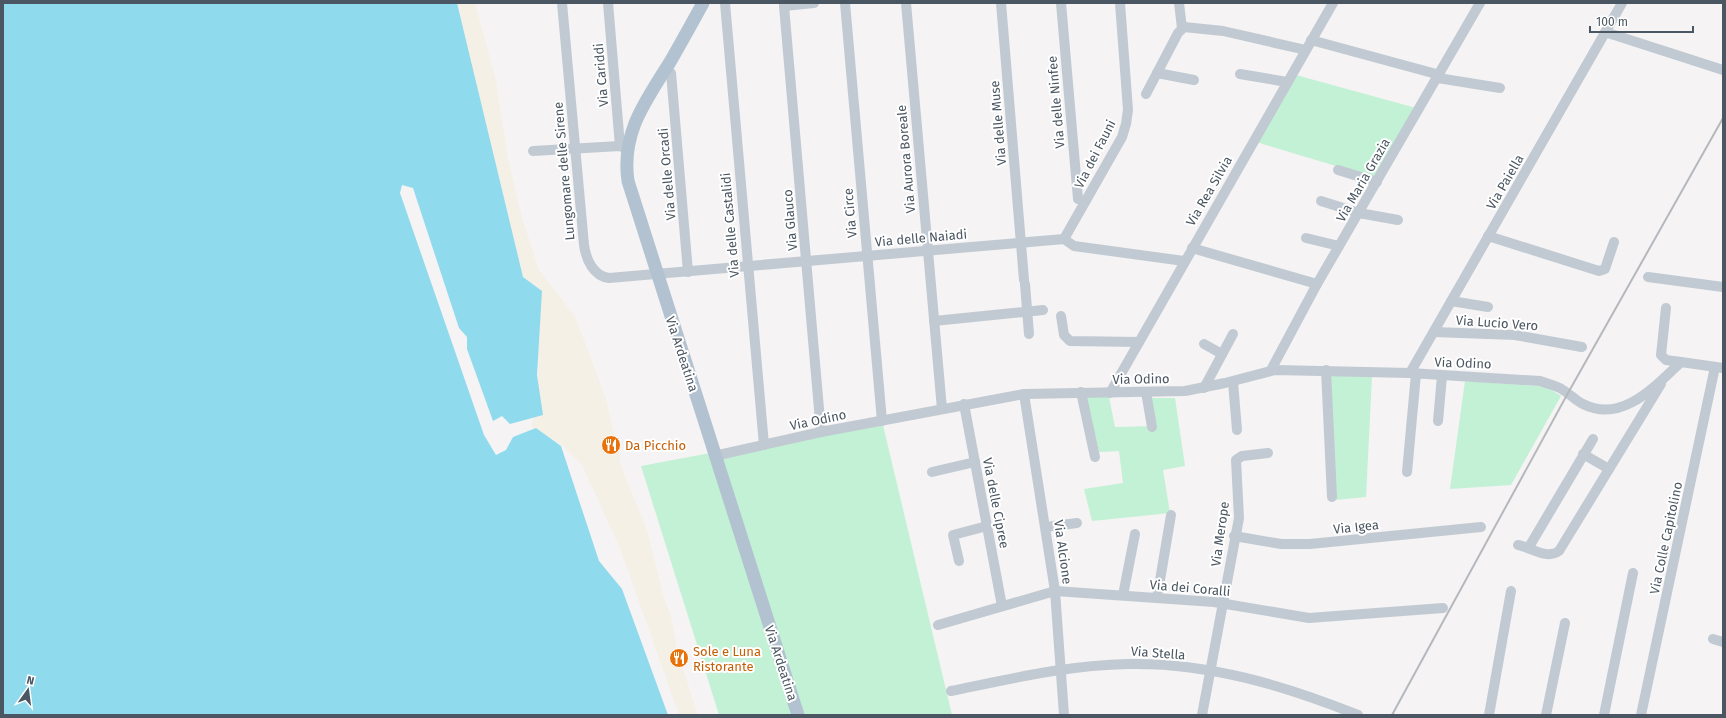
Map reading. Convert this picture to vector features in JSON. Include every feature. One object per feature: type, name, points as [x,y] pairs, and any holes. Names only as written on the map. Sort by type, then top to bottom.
[{"type":"main road","name":"Via Ardeatina","points":[[703,3],[638,115],[631,133],[623,147],[629,187],[798,715]]},
{"type":"street","name":"Lungomare delle Sirene","points":[[562,3],[584,245],[593,268],[601,276],[609,278],[657,274]]},
{"type":"street","name":"Via Cariddi","points":[[608,3],[623,147]]},
{"type":"street","name":"Via delle Castalidi","points":[[725,3],[747,266],[764,445]]},
{"type":"street","points":[[784,4],[814,3]]},
{"type":"street","name":"Via Circe","points":[[845,3],[866,256],[882,421]]},
{"type":"street","name":"Via Aurora Boreale","points":[[906,3],[942,408]]},
{"type":"street","name":"Via delle Muse","points":[[1001,3],[1029,334]]},
{"type":"street","name":"Via delle Ninfee","points":[[1060,3],[1078,198]]},
{"type":"street","name":"Via dei Fauni","points":[[1064,239],[1122,137],[1126,124],[1128,110],[1120,3]]},
{"type":"street","points":[[1146,94],[1182,28],[1179,3]]},
{"type":"street","name":"Via Rea Silvia","points":[[1110,393],[1184,261],[1333,3]]},
{"type":"street","name":"Via Paiella","points":[[1413,374],[1451,301],[1622,3]]},
{"type":"street","name":"Via Glauco","points":[[784,4],[821,432]]},
{"type":"street","name":"Via Maria Grazia","points":[[1271,370],[1317,284],[1439,76],[1476,4]]},
{"type":"street","points":[[1182,28],[1189,27],[1218,30],[1306,50]]},
{"type":"street","points":[[1605,32],[1723,70]]},
{"type":"street","points":[[1311,40],[1439,76],[1500,88]]},
{"type":"street","name":"Via delle Orcadi","points":[[671,73],[688,272]]},
{"type":"street","points":[[1157,73],[1194,80]]},
{"type":"street","points":[[1240,74],[1287,82]]},
{"type":"street","points":[[533,151],[623,147]]},
{"type":"street","points":[[1338,170],[1377,182]]},
{"type":"street","points":[[1321,201],[1359,213],[1398,220]]},
{"type":"street","points":[[1488,236],[1599,271],[1605,269],[1614,242]]},
{"type":"street","points":[[1306,238],[1340,246]]},
{"type":"street","name":"Via delle Naiadi","points":[[657,274],[1064,239],[1074,246],[1184,261]]},
{"type":"street","points":[[1192,248],[1317,284]]},
{"type":"street","points":[[1648,277],[1723,287]]},
{"type":"street","points":[[1451,301],[1488,307]]},
{"type":"street","points":[[1666,308],[1661,355],[1666,360],[1719,368]]},
{"type":"street","points":[[934,321],[1043,310]]},
{"type":"street","points":[[1061,316],[1064,336],[1070,341],[1139,342]]},
{"type":"street","name":"Via Lucio Vero","points":[[1434,332],[1516,335],[1582,347]]},
{"type":"street","points":[[1204,388],[1233,334]]},
{"type":"street","points":[[1204,344],[1222,354]]},
{"type":"street","points":[[1518,545],[1529,547],[1537,552],[1550,554],[1559,552],[1665,377],[1681,362]]},
{"type":"street","name":"Via Colle Capitolino","points":[[1641,715],[1719,368]]},
{"type":"street","name":"Via Odino","points":[[714,456],[821,432],[942,408],[1024,394],[1185,391],[1233,382],[1271,370],[1326,370],[1540,381],[1556,386],[1568,393],[1581,404],[1590,407],[1615,410],[1638,399],[1665,377]]},
{"type":"street","points":[[1326,370],[1332,497]]},
{"type":"street","points":[[1406,472],[1413,374]]},
{"type":"street","points":[[1438,421],[1442,376]]},
{"type":"street","points":[[1233,382],[1237,430]]},
{"type":"street","points":[[1081,392],[1095,457]]},
{"type":"street","points":[[1146,392],[1152,427]]},
{"type":"street","name":"Via Alcione","points":[[1024,394],[1055,591],[1064,715]]},
{"type":"street","name":"Via delle Cipree","points":[[964,404],[1002,606]]},
{"type":"street","points":[[1529,547],[1593,439]]},
{"type":"street","name":"Via Merope","points":[[1202,715],[1239,508],[1236,460],[1242,456],[1268,453]]},
{"type":"street","points":[[1583,454],[1609,469]]},
{"type":"street","points":[[932,472],[975,462]]},
{"type":"street","points":[[1157,598],[1171,515]]},
{"type":"street","points":[[1046,527],[1077,523]]},
{"type":"street","points":[[959,561],[953,535],[987,526]]},
{"type":"street","name":"Via Igea","points":[[1234,536],[1281,544],[1310,544],[1481,528]]},
{"type":"street","points":[[1123,595],[1135,534]]},
{"type":"street","points":[[1604,715],[1633,573]]},
{"type":"street","points":[[1488,715],[1511,590]]},
{"type":"street","name":"Via dei Coralli","points":[[938,625],[1055,591],[1222,603],[1309,618],[1444,608]]},
{"type":"street","points":[[1546,715],[1565,622]]},
{"type":"street","name":"Via Stella","points":[[951,691],[1061,670],[1133,664],[1210,671],[1297,692],[1358,715]]},
{"type":"green space","points":[[1296,75],[1416,108],[1376,178],[1256,142]]},
{"type":"green space","points":[[1330,375],[1372,376],[1366,497],[1335,500]]},
{"type":"green space","points":[[1465,381],[1537,386],[1548,388],[1561,396],[1511,485],[1450,489]]},
{"type":"green space","points":[[1086,397],[1109,397],[1115,427],[1156,426],[1151,398],[1175,398],[1185,466],[1163,470],[1170,513],[1092,521],[1084,489],[1123,483],[1119,451],[1099,452]]},
{"type":"green space","points":[[882,421],[952,715],[719,715],[641,466]]},
{"type":"sand","points":[[430,3],[475,3],[496,80],[508,159],[522,218],[539,270],[575,316],[606,399],[622,469],[648,533],[662,591],[671,617],[678,654],[698,715],[679,715],[620,548],[582,465],[560,443],[536,436],[531,425],[534,419],[539,363],[529,306]]},
{"type":"water","points":[[3,3],[457,3],[523,277],[542,291],[537,375],[543,415],[510,424],[502,416],[493,421],[467,349],[467,337],[459,328],[413,188],[402,185],[400,193],[484,435],[496,455],[506,450],[513,437],[536,428],[561,446],[599,561],[622,589],[668,715],[3,715]]},
{"type":"railway","points":[[1392,715],[1568,393],[1723,118]]},
{"type":"place","name":"Da Picchio","points":[[611,445]]},
{"type":"place","name":"Sole e Luna Ristorante","points":[[679,658]]}]
